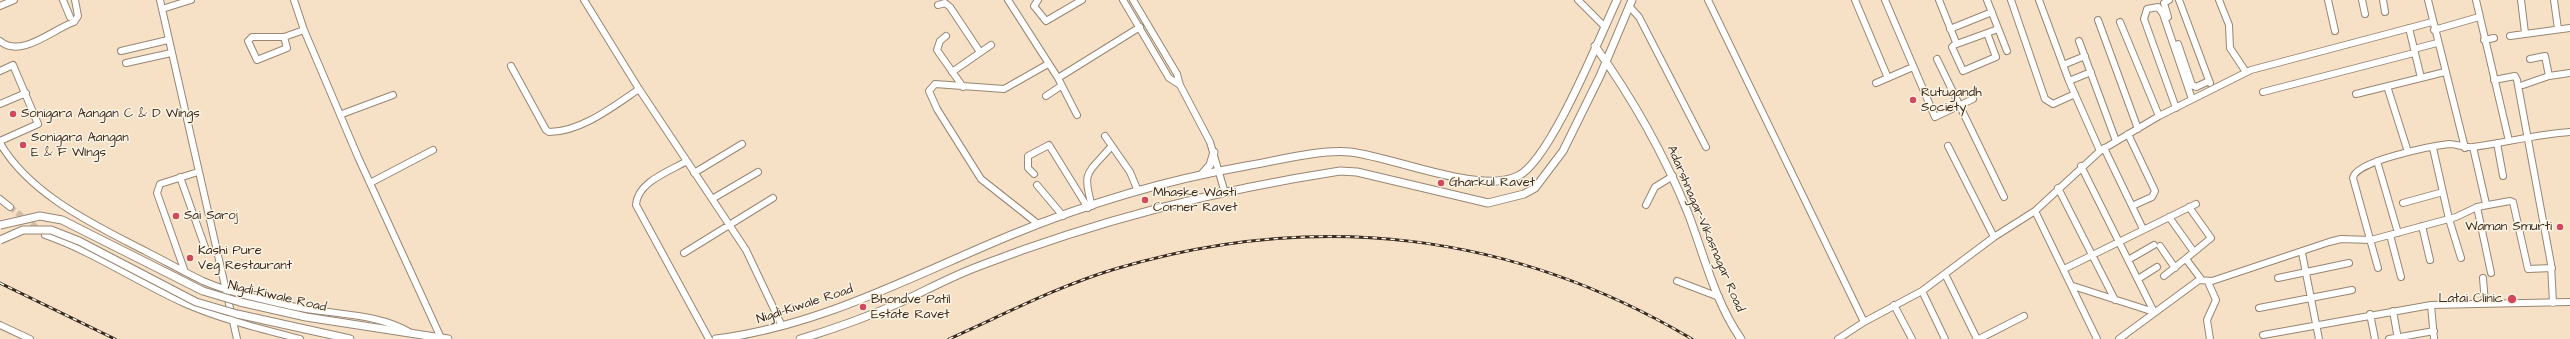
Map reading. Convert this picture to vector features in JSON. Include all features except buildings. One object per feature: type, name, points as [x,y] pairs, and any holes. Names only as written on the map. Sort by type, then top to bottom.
[{"type":"main road","name":"Nigdi-Kiwale Road","points":[[716,339],[782,326],[848,305],[1038,224],[1138,191],[1202,174],[1302,156],[1347,152],[1388,159],[1472,181],[1487,183],[1504,181],[1519,176],[1535,160],[1569,103],[1617,0]]},
{"type":"main road","points":[[800,339],[898,303],[979,265],[1088,226],[1182,200],[1340,172],[1356,172],[1488,203],[1524,194],[1536,188],[1562,150],[1606,62],[1631,3]]},
{"type":"main road","name":"Adarshnagar-Vikasnagar Road","points":[[1595,46],[1647,126],[1673,176],[1719,297],[1741,339]]},
{"type":"main road","points":[[1202,174],[1210,165],[1214,152]]},
{"type":"main road","name":"Nigdi-Kiwale Road","points":[[0,225],[40,216],[62,220],[203,291],[240,302],[306,317],[444,339]]},
{"type":"main road","name":"Nigdi-Kiwale Road","points":[[0,240],[23,230],[52,230],[79,241],[209,308],[303,330],[350,339]]},
{"type":"street","points":[[0,6],[14,0]]},
{"type":"street","points":[[63,0],[70,17]]},
{"type":"street","points":[[0,41],[6,46],[19,47],[35,42],[74,22],[78,16],[75,0]]},
{"type":"street","points":[[160,0],[237,339]]},
{"type":"street","points":[[162,9],[191,0]]},
{"type":"street","points":[[294,0],[304,30],[342,114],[370,183],[444,339]]},
{"type":"street","points":[[584,0],[639,89],[746,250],[782,326]]},
{"type":"street","points":[[1008,0],[1058,78],[1060,86],[1077,116]]},
{"type":"street","points":[[1038,0],[1034,6],[1046,21],[1082,0]]},
{"type":"street","points":[[1123,0],[1169,78],[1180,85]]},
{"type":"street","points":[[1134,0],[1177,74],[1180,85],[1214,152],[1225,193]]},
{"type":"street","points":[[1578,0],[1604,26]]},
{"type":"street","points":[[1708,0],[1864,322]]},
{"type":"street","points":[[1855,0],[1888,78]]},
{"type":"street","points":[[1885,0],[1934,117],[1973,99]]},
{"type":"street","points":[[1938,0],[1955,40]]},
{"type":"street","points":[[1987,0],[2007,51]]},
{"type":"street","points":[[2011,0],[2045,99],[2053,104],[2075,94]]},
{"type":"street","points":[[2039,0],[2069,81],[2102,150],[2143,229]]},
{"type":"street","points":[[2168,0],[2164,4],[2192,84],[2196,87],[2209,81]]},
{"type":"street","points":[[2179,0],[2212,89]]},
{"type":"street","points":[[2220,0],[2229,25],[2230,48],[2246,72]]},
{"type":"street","points":[[2328,0],[2335,31]]},
{"type":"street","points":[[2362,0],[2365,14]]},
{"type":"street","points":[[2383,0],[2385,12]]},
{"type":"street","points":[[2428,0],[2437,43],[2464,148]]},
{"type":"street","points":[[2476,0],[2484,40],[2509,141]]},
{"type":"street","points":[[2521,0],[2524,33]]},
{"type":"street","points":[[2554,0],[2558,29]]},
{"type":"street","points":[[938,5],[945,3],[950,7],[980,52]]},
{"type":"street","points":[[1631,3],[1706,147]]},
{"type":"street","points":[[2176,108],[2144,18],[2147,10],[2158,7],[2164,14],[2192,99]]},
{"type":"street","points":[[1950,29],[1992,12]]},
{"type":"street","points":[[2434,30],[2479,17]]},
{"type":"street","points":[[2098,20],[2138,129]]},
{"type":"street","points":[[2120,22],[2159,116]]},
{"type":"street","points":[[1838,339],[1864,322],[1922,291],[1994,236],[2035,211],[2081,166],[2102,150],[2159,116],[2246,72],[2432,22]]},
{"type":"street","points":[[1058,78],[1140,27]]},
{"type":"street","points":[[2410,28],[2421,78]]},
{"type":"street","points":[[2510,36],[2570,28]]},
{"type":"street","points":[[1987,33],[1996,57],[1963,70],[1952,47],[1987,33],[1998,29]]},
{"type":"street","points":[[284,37],[287,46],[286,49],[259,59],[255,58],[248,41],[250,38],[284,37],[304,30]]},
{"type":"street","points":[[946,36],[940,41],[937,50],[963,87]]},
{"type":"street","points":[[2484,40],[2494,38]]},
{"type":"street","points":[[121,51],[168,40]]},
{"type":"street","points":[[2079,41],[2116,141]]},
{"type":"street","points":[[159,42],[162,55]]},
{"type":"street","points":[[2263,92],[2414,51],[2437,43]]},
{"type":"street","points":[[952,72],[991,45]]},
{"type":"street","points":[[126,63],[171,53]]},
{"type":"street","points":[[2063,65],[2085,56]]},
{"type":"street","points":[[2530,59],[2545,56],[2549,76]]},
{"type":"street","points":[[1937,59],[2004,197]]},
{"type":"street","points":[[1038,224],[981,179],[929,95],[931,87],[935,84],[1004,89],[1048,64]]},
{"type":"street","points":[[0,71],[13,65],[38,124],[0,142],[17,166],[32,182],[66,207],[185,272],[225,289],[313,311],[394,323],[416,335]]},
{"type":"street","points":[[511,66],[546,130],[549,132],[579,124],[604,112],[639,89]]},
{"type":"street","points":[[1876,83],[1913,67]]},
{"type":"street","points":[[2069,81],[2091,72]]},
{"type":"street","points":[[2356,94],[2445,72]]},
{"type":"street","points":[[2523,85],[2549,76],[2570,73]]},
{"type":"street","points":[[2494,80],[2516,78],[2552,268],[2553,303]]},
{"type":"street","points":[[1046,96],[1060,86]]},
{"type":"street","points":[[2387,86],[2408,152]]},
{"type":"street","points":[[0,104],[26,94]]},
{"type":"street","points":[[342,114],[393,95]]},
{"type":"street","points":[[2378,268],[2353,178],[2356,172],[2378,161],[2408,152],[2448,144],[2464,148],[2570,132]]},
{"type":"street","points":[[2128,134],[2155,191],[2152,197],[2132,206]]},
{"type":"street","points":[[1105,136],[1130,172],[1138,191]]},
{"type":"street","points":[[2497,143],[2503,176]]},
{"type":"street","points":[[694,173],[742,144]]},
{"type":"street","points":[[1034,174],[1028,168],[1026,158],[1029,154],[1049,145],[1090,207]]},
{"type":"street","points":[[1948,146],[1994,236]]},
{"type":"street","points":[[2473,147],[2486,204]]},
{"type":"street","points":[[2433,148],[2449,219],[2461,258]]},
{"type":"street","points":[[1090,207],[1086,176],[1109,149]]},
{"type":"street","points":[[370,183],[433,150]]},
{"type":"street","points":[[686,161],[644,188],[636,205],[709,339]]},
{"type":"street","points":[[2378,161],[2398,233]]},
{"type":"street","points":[[2081,166],[2154,312]]},
{"type":"street","points":[[185,272],[157,193],[160,184],[198,172]]},
{"type":"street","points":[[712,199],[758,172]]},
{"type":"street","points":[[1646,205],[1655,187],[1673,176]]},
{"type":"street","points":[[180,177],[206,250]]},
{"type":"street","points":[[1037,185],[1063,216]]},
{"type":"street","points":[[2058,188],[2093,254],[2115,300]]},
{"type":"street","points":[[2403,203],[2443,192]]},
{"type":"street","points":[[684,253],[773,198]]},
{"type":"street","points":[[0,199],[10,206]]},
{"type":"street","points":[[2208,282],[2241,270],[2302,253],[2340,239],[2371,240],[2449,219],[2486,204],[2510,200],[2514,202],[2528,269],[2552,268]]},
{"type":"street","points":[[2064,268],[2196,204]]},
{"type":"street","points":[[2164,276],[2211,238],[2189,207]]},
{"type":"street","points":[[2477,207],[2491,273]]},
{"type":"street","points":[[2035,211],[2073,286],[2097,339]]},
{"type":"street","points":[[2169,216],[2194,252]]},
{"type":"street","points":[[2422,226],[2430,260]]},
{"type":"street","points":[[45,235],[76,246],[183,303],[234,321],[300,339]]},
{"type":"street","points":[[2390,235],[2401,277]]},
{"type":"street","points":[[2128,260],[2157,245],[2175,268]]},
{"type":"street","points":[[2302,253],[2319,339]]},
{"type":"street","points":[[2186,259],[2201,279],[2208,282],[2216,300],[2207,320],[2210,339]]},
{"type":"street","points":[[2278,278],[2349,262]]},
{"type":"street","points":[[2138,279],[2157,267]]},
{"type":"street","points":[[1945,274],[1978,339],[2024,316]]},
{"type":"street","points":[[2483,278],[2485,304]]},
{"type":"street","points":[[2119,339],[2201,279]]},
{"type":"street","points":[[1677,281],[1719,297]]},
{"type":"street","points":[[2073,286],[2154,312]]},
{"type":"street","points":[[2259,308],[2352,290]]},
{"type":"street","points":[[1922,291],[1945,339]]},
{"type":"street","points":[[2263,335],[2370,314],[2431,304],[2570,302]]},
{"type":"street","points":[[2431,304],[2434,339]]},
{"type":"street","points":[[1894,305],[1912,339]]},
{"type":"street","points":[[2393,311],[2398,338]]},
{"type":"street","points":[[2370,314],[2375,339]]},
{"type":"street","points":[[0,325],[30,339]]},
{"type":"street","points":[[2390,339],[2434,331]]},
{"type":"tunnel","points":[[10,207],[41,231]]},
{"type":"railway","points":[[949,339],[1052,292],[1115,269],[1190,250],[1265,240],[1339,237],[1411,241],[1483,254],[1554,274],[1624,303],[1692,339]]},
{"type":"railway","points":[[0,283],[115,339]]},
{"type":"place","name":"Rutugandh Society","points":[[1913,100]]},
{"type":"place","name":"Sonigara Aangan C & D Wings","points":[[13,114]]},
{"type":"place","name":"Sonigara Aangan E & F WIngs","points":[[23,145]]},
{"type":"place","name":"Gharkul Ravet","points":[[1441,183]]},
{"type":"place","name":"Mhaske Wasti Corner Ravet","points":[[1145,200]]},
{"type":"place","name":"Sai Saroj","points":[[176,216]]},
{"type":"place","name":"Waman Smurti","points":[[2560,227]]},
{"type":"place","name":"Kashi Pure Veg Restaurant","points":[[190,258]]},
{"type":"place","name":"Latai Clinic","points":[[2512,299]]},
{"type":"place","name":"Bhondve Patil Estate Ravet","points":[[863,307]]}]
